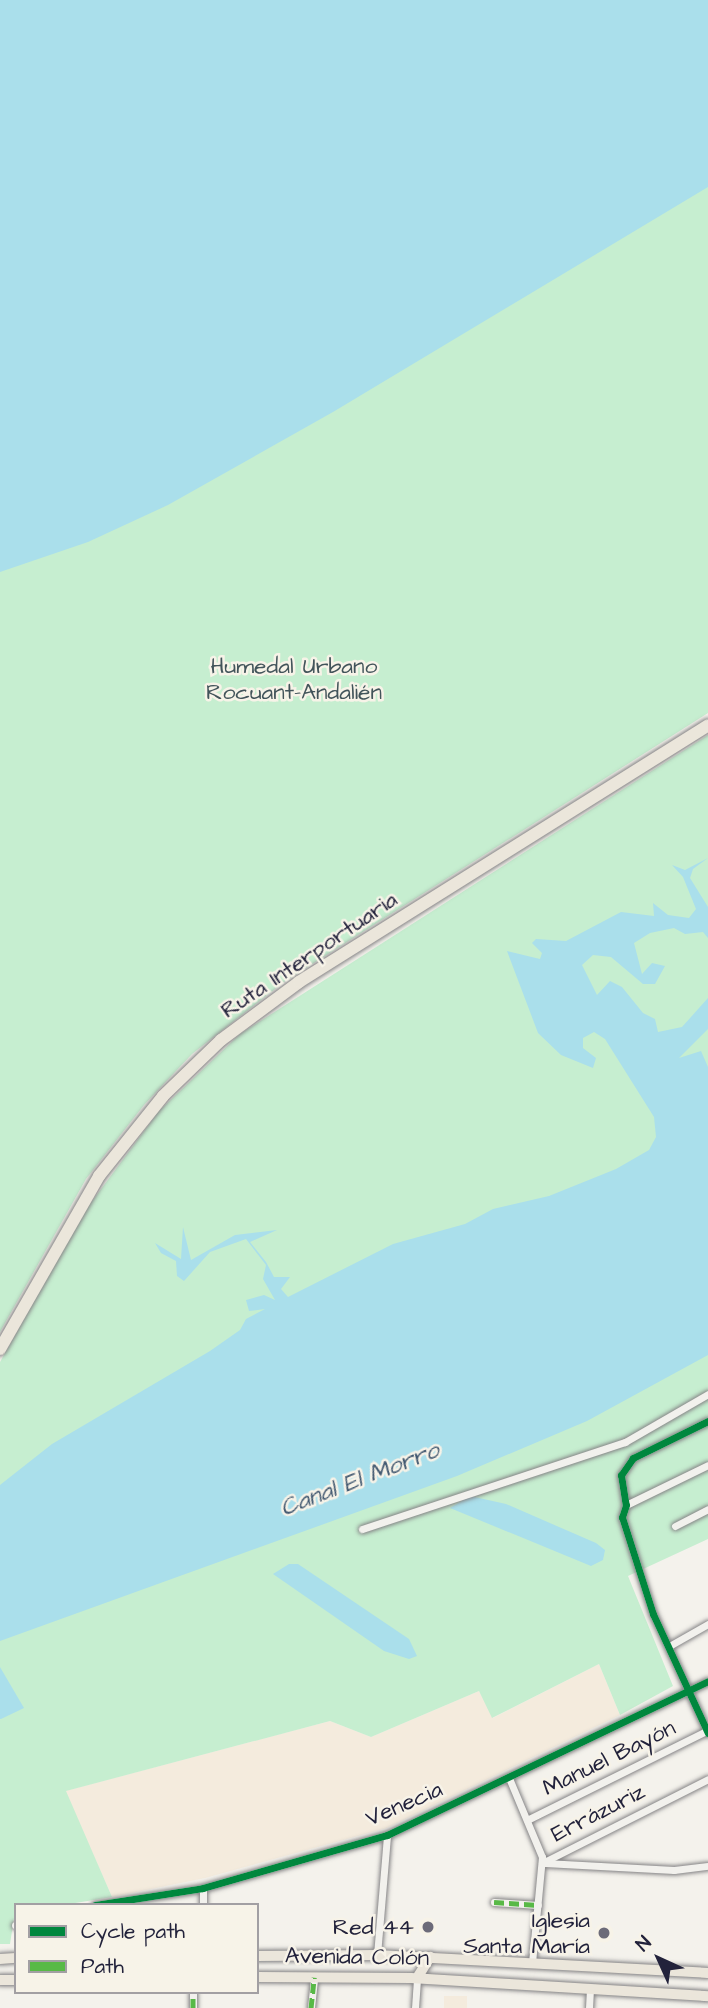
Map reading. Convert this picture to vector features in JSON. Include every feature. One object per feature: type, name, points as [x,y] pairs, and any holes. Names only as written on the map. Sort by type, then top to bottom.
[{"type":"highway","name":"Ruta Interportuaria","points":[[0,1349],[99,1176],[163,1096],[221,1040],[299,982],[708,724]]},
{"type":"main road","name":"Avenida Colón","points":[[259,1956],[377,1955],[708,1973]]},
{"type":"main road","points":[[417,1978],[430,1958]]},
{"type":"main road","name":"Avenida Colón","points":[[259,1978],[417,1978],[708,1996]]},
{"type":"street","points":[[362,1529],[625,1441],[708,1394]]},
{"type":"street","points":[[708,1421],[624,1466],[621,1475],[626,1505],[622,1517],[650,1608],[671,1645],[708,1731]]},
{"type":"street","points":[[626,1505],[708,1465]]},
{"type":"street","points":[[675,1526],[708,1509]]},
{"type":"street","points":[[671,1645],[708,1624]]},
{"type":"street","name":"Venecia","points":[[108,1903],[203,1888],[387,1835],[708,1681]]},
{"type":"street","name":"Manuel Bayón","points":[[527,1820],[708,1731]]},
{"type":"street","points":[[509,1778],[542,1863],[532,1963]]},
{"type":"street","name":"Errázuriz","points":[[542,1863],[708,1779]]},
{"type":"street","points":[[377,1955],[387,1835]]},
{"type":"street","name":"Errázuriz","points":[[542,1863],[662,1870],[708,1866]]},
{"type":"street","points":[[203,1888],[203,1903]]},
{"type":"street","points":[[494,1902],[538,1905]]},
{"type":"street","points":[[312,2008],[314,1977]]},
{"type":"street","points":[[415,2008],[417,1978]]},
{"type":"street","points":[[589,2008],[590,1988]]},
{"type":"street","points":[[193,1995],[193,2008]]},
{"type":"shaded area","points":[[599,1664],[620,1715],[387,1828],[205,1878],[112,1897],[65,1791],[330,1721],[371,1737],[479,1691],[493,1718]]},
{"type":"shaded area","points":[[444,1996],[467,1996],[467,2008],[444,2008]]},
{"type":"green space","name":"Humedal Urbano Rocuant-Andalién","points":[[708,135],[708,713],[284,982],[192,1054],[144,1105],[86,1179],[0,1332],[0,516]]},
{"type":"green space","points":[[708,735],[708,1539],[628,1576],[673,1686],[620,1715],[599,1664],[492,1718],[479,1691],[371,1737],[330,1721],[66,1791],[112,1897],[75,1903],[14,1903],[10,1944],[0,1944],[0,1362],[84,1212],[159,1111],[240,1034]]},
{"type":"water","points":[[0,0],[708,0],[708,187],[333,412],[168,505],[88,542],[0,572]]},
{"type":"water","name":"Canal El Morro","points":[[708,858],[693,869],[690,878],[708,907],[708,938],[703,932],[685,934],[674,928],[650,933],[634,943],[642,974],[652,963],[665,966],[655,984],[643,984],[611,957],[593,955],[582,965],[597,995],[610,981],[622,987],[643,1013],[655,1019],[658,1032],[682,1027],[708,998],[708,1029],[679,1058],[701,1051],[708,1067],[708,1355],[587,1421],[457,1476],[0,1641],[0,1485],[52,1444],[210,1351],[240,1330],[246,1319],[265,1309],[249,1311],[246,1300],[264,1295],[275,1300],[263,1279],[266,1265],[246,1239],[210,1252],[184,1281],[177,1276],[176,1261],[161,1253],[155,1243],[181,1259],[183,1227],[191,1260],[235,1235],[277,1230],[250,1242],[266,1262],[274,1277],[290,1277],[281,1289],[288,1297],[393,1244],[465,1224],[493,1209],[549,1196],[616,1169],[649,1150],[656,1137],[654,1117],[605,1039],[594,1032],[583,1038],[583,1048],[596,1058],[593,1068],[561,1055],[538,1033],[507,951],[540,959],[542,953],[532,943],[536,939],[566,941],[621,912],[654,916],[653,903],[668,915],[689,918],[696,909],[683,877],[672,865],[685,870]]},
{"type":"water","points":[[470,1496],[506,1504],[596,1543],[605,1550],[603,1560],[591,1566],[450,1508]]},
{"type":"water","points":[[289,1564],[298,1564],[409,1639],[417,1656],[409,1659],[384,1651],[273,1574]]},
{"type":"water","points":[[0,1667],[24,1708],[1,1719],[0,1719]]},
{"type":"marked path","points":[[494,1902],[538,1905]]},
{"type":"marked path","points":[[311,2008],[314,1977]]},
{"type":"marked path","points":[[193,1994],[193,2008]]},
{"type":"cycle path","points":[[708,1421],[633,1458],[621,1475],[626,1505],[622,1517],[653,1614],[708,1733]]},
{"type":"cycle path","points":[[108,1903],[203,1888],[387,1835],[708,1681]]},
{"type":"place","name":"Red 44","points":[[428,1927]]},
{"type":"place","name":"Iglesia Santa María","points":[[604,1933]]}]
